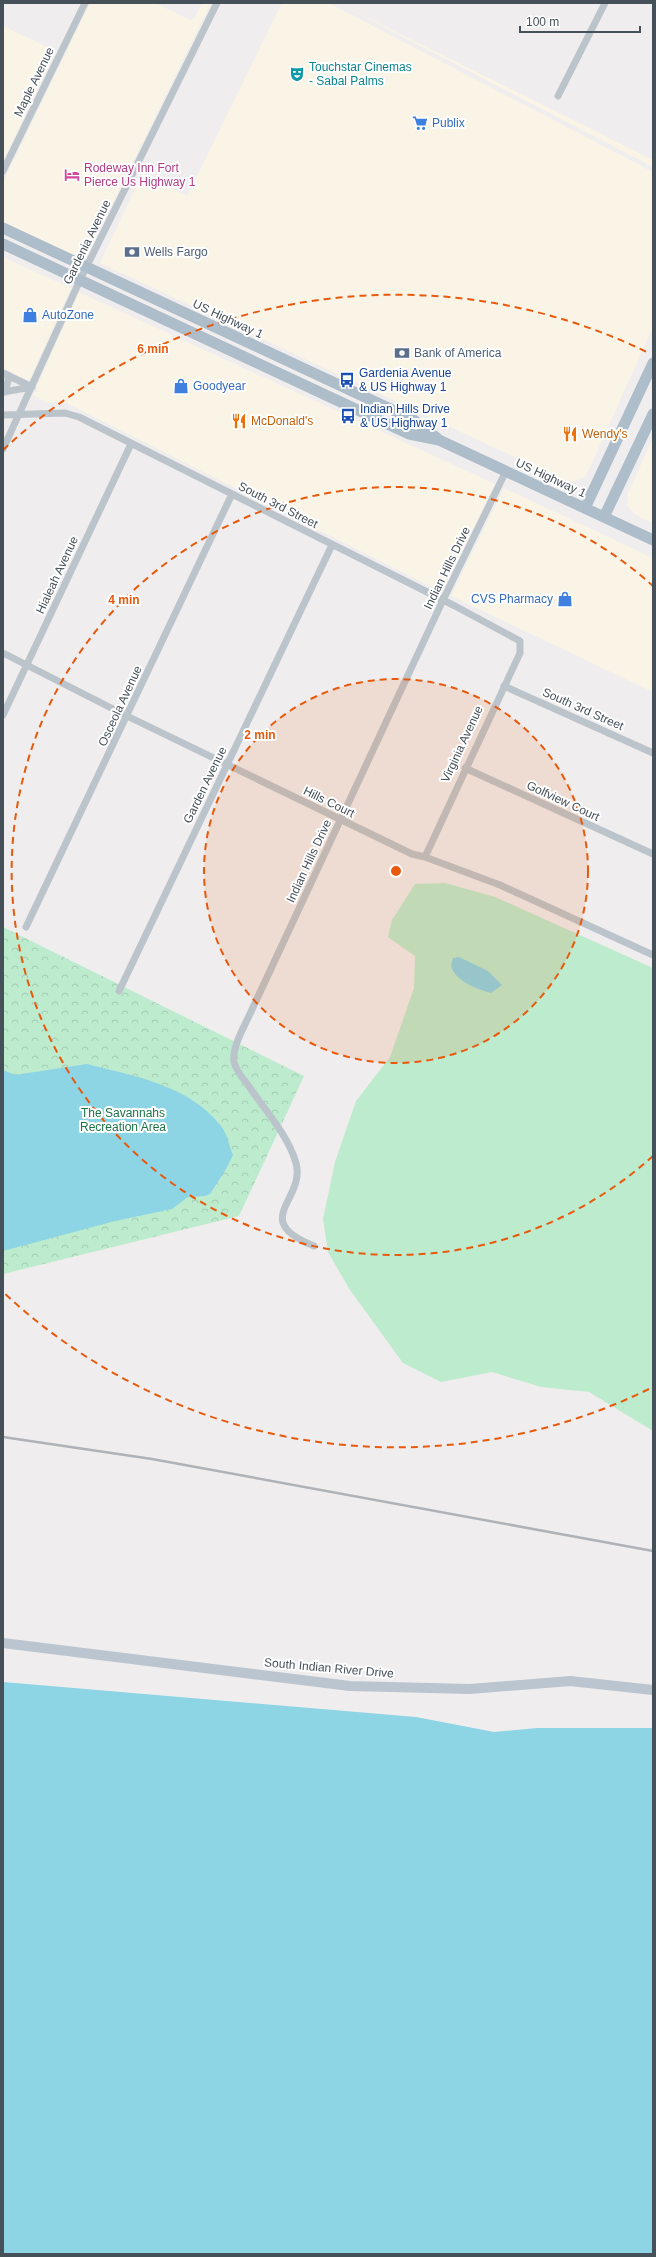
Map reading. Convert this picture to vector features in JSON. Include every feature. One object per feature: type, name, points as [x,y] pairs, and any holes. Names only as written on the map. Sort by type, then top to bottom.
[{"type":"main road","name":"US Highway 1","points":[[3,228],[414,420],[439,440]]},
{"type":"main road","name":"US Highway 1","points":[[3,244],[409,434],[439,440],[653,540]]},
{"type":"main road","points":[[215,343],[232,344],[241,339]]},
{"type":"main road","points":[[246,357],[255,354],[276,356]]},
{"type":"main road","points":[[585,508],[653,363]]},
{"type":"main road","points":[[604,517],[653,414]]},
{"type":"main road","name":"South Indian River Drive","points":[[3,1642],[350,1686],[470,1689],[570,1681],[653,1690]]},
{"type":"street","name":"Maple Avenue","points":[[3,171],[85,3]]},
{"type":"street","name":"Gardenia Avenue","points":[[3,449],[80,280],[216,3]]},
{"type":"street","points":[[558,96],[605,3]]},
{"type":"street","points":[[5,374],[32,387]]},
{"type":"street","points":[[4,392],[8,382],[5,374]]},
{"type":"street","points":[[4,392],[32,387]]},
{"type":"street","name":"South 3rd Street","points":[[3,415],[20,413],[65,413],[79,417],[500,628],[520,641]]},
{"type":"street","name":"Hialeah Avenue","points":[[3,715],[131,444]]},
{"type":"street","name":"Indian Hills Drive","points":[[314,1246],[291,1235],[284,1225],[282,1214],[296,1180],[296,1164],[285,1139],[240,1074],[234,1062],[235,1050],[248,1018],[443,600],[506,471]]},
{"type":"street","name":"Osceola Avenue","points":[[26,927],[232,494]]},
{"type":"street","name":"Garden Avenue","points":[[119,991],[332,545]]},
{"type":"street","name":"Virginia Avenue","points":[[425,857],[465,768],[520,653],[520,641]]},
{"type":"street","name":"Hills Court","points":[[3,653],[127,716],[412,854],[425,857],[500,885],[653,955]]},
{"type":"street","name":"South 3rd Street","points":[[504,686],[653,753]]},
{"type":"street","name":"Golfview Court","points":[[465,768],[653,854]]},
{"type":"shaded area","points":[[90,3],[155,3],[191,20],[195,18],[202,3],[211,3],[84,261],[3,222],[3,182]]},
{"type":"shaded area","points":[[282,3],[329,3],[653,172],[653,327],[586,476],[570,483],[100,263],[142,174],[187,196]]},
{"type":"shaded area","points":[[338,3],[653,160],[653,167]]},
{"type":"shaded area","points":[[3,26],[56,51],[3,161]]},
{"type":"shaded area","points":[[3,257],[71,288],[29,381],[3,368]]},
{"type":"shaded area","points":[[79,292],[495,484],[442,592],[64,402],[47,403],[33,395],[37,390],[36,388]]},
{"type":"shaded area","points":[[653,438],[653,523],[636,515],[627,505],[628,493]]},
{"type":"shaded area","points":[[504,488],[653,558],[653,692],[451,596]]},
{"type":"green space","points":[[445,883],[495,897],[653,968],[653,1431],[589,1392],[541,1387],[492,1372],[441,1382],[403,1363],[350,1290],[328,1252],[323,1219],[335,1162],[356,1101],[390,1057],[414,988],[415,956],[388,937],[392,920],[415,884]]},
{"type":"green space","name":"The Savannahs Recreation Area","points":[[3,927],[304,1076],[239,1216],[3,1274]]},
{"type":"water","points":[[459,957],[488,971],[502,985],[491,993],[467,984],[457,976],[451,966],[453,958]]},
{"type":"water","points":[[87,1064],[160,1084],[193,1101],[208,1112],[221,1126],[233,1155],[210,1194],[205,1196],[188,1197],[172,1209],[115,1221],[3,1251],[3,1070],[15,1075]]},
{"type":"water","points":[[3,1682],[416,1717],[494,1732],[537,1728],[653,1728],[653,2254],[3,2254]]},
{"type":"railway","points":[[3,1437],[152,1459],[653,1551]]},
{"type":"place","name":"Touchstar Cinemas - Sabal Palms","points":[[297,74]]},
{"type":"place","name":"Publix","points":[[420,123]]},
{"type":"place","name":"Rodeway Inn Fort Pierce Us Highway 1","points":[[72,175]]},
{"type":"place","name":"Wells Fargo","points":[[132,252]]},
{"type":"place","name":"AutoZone","points":[[30,315]]},
{"type":"place","name":"Bank of America","points":[[402,353]]},
{"type":"place","name":"Gardenia Avenue & US Highway 1","points":[[347,380]]},
{"type":"place","name":"Goodyear","points":[[181,386]]},
{"type":"place","name":"Indian Hills Drive & US Highway 1","points":[[348,416]]},
{"type":"place","name":"McDonald's","points":[[239,421]]},
{"type":"place","name":"Wendy's","points":[[570,434]]},
{"type":"place","name":"CVS Pharmacy","points":[[565,599]]}]
